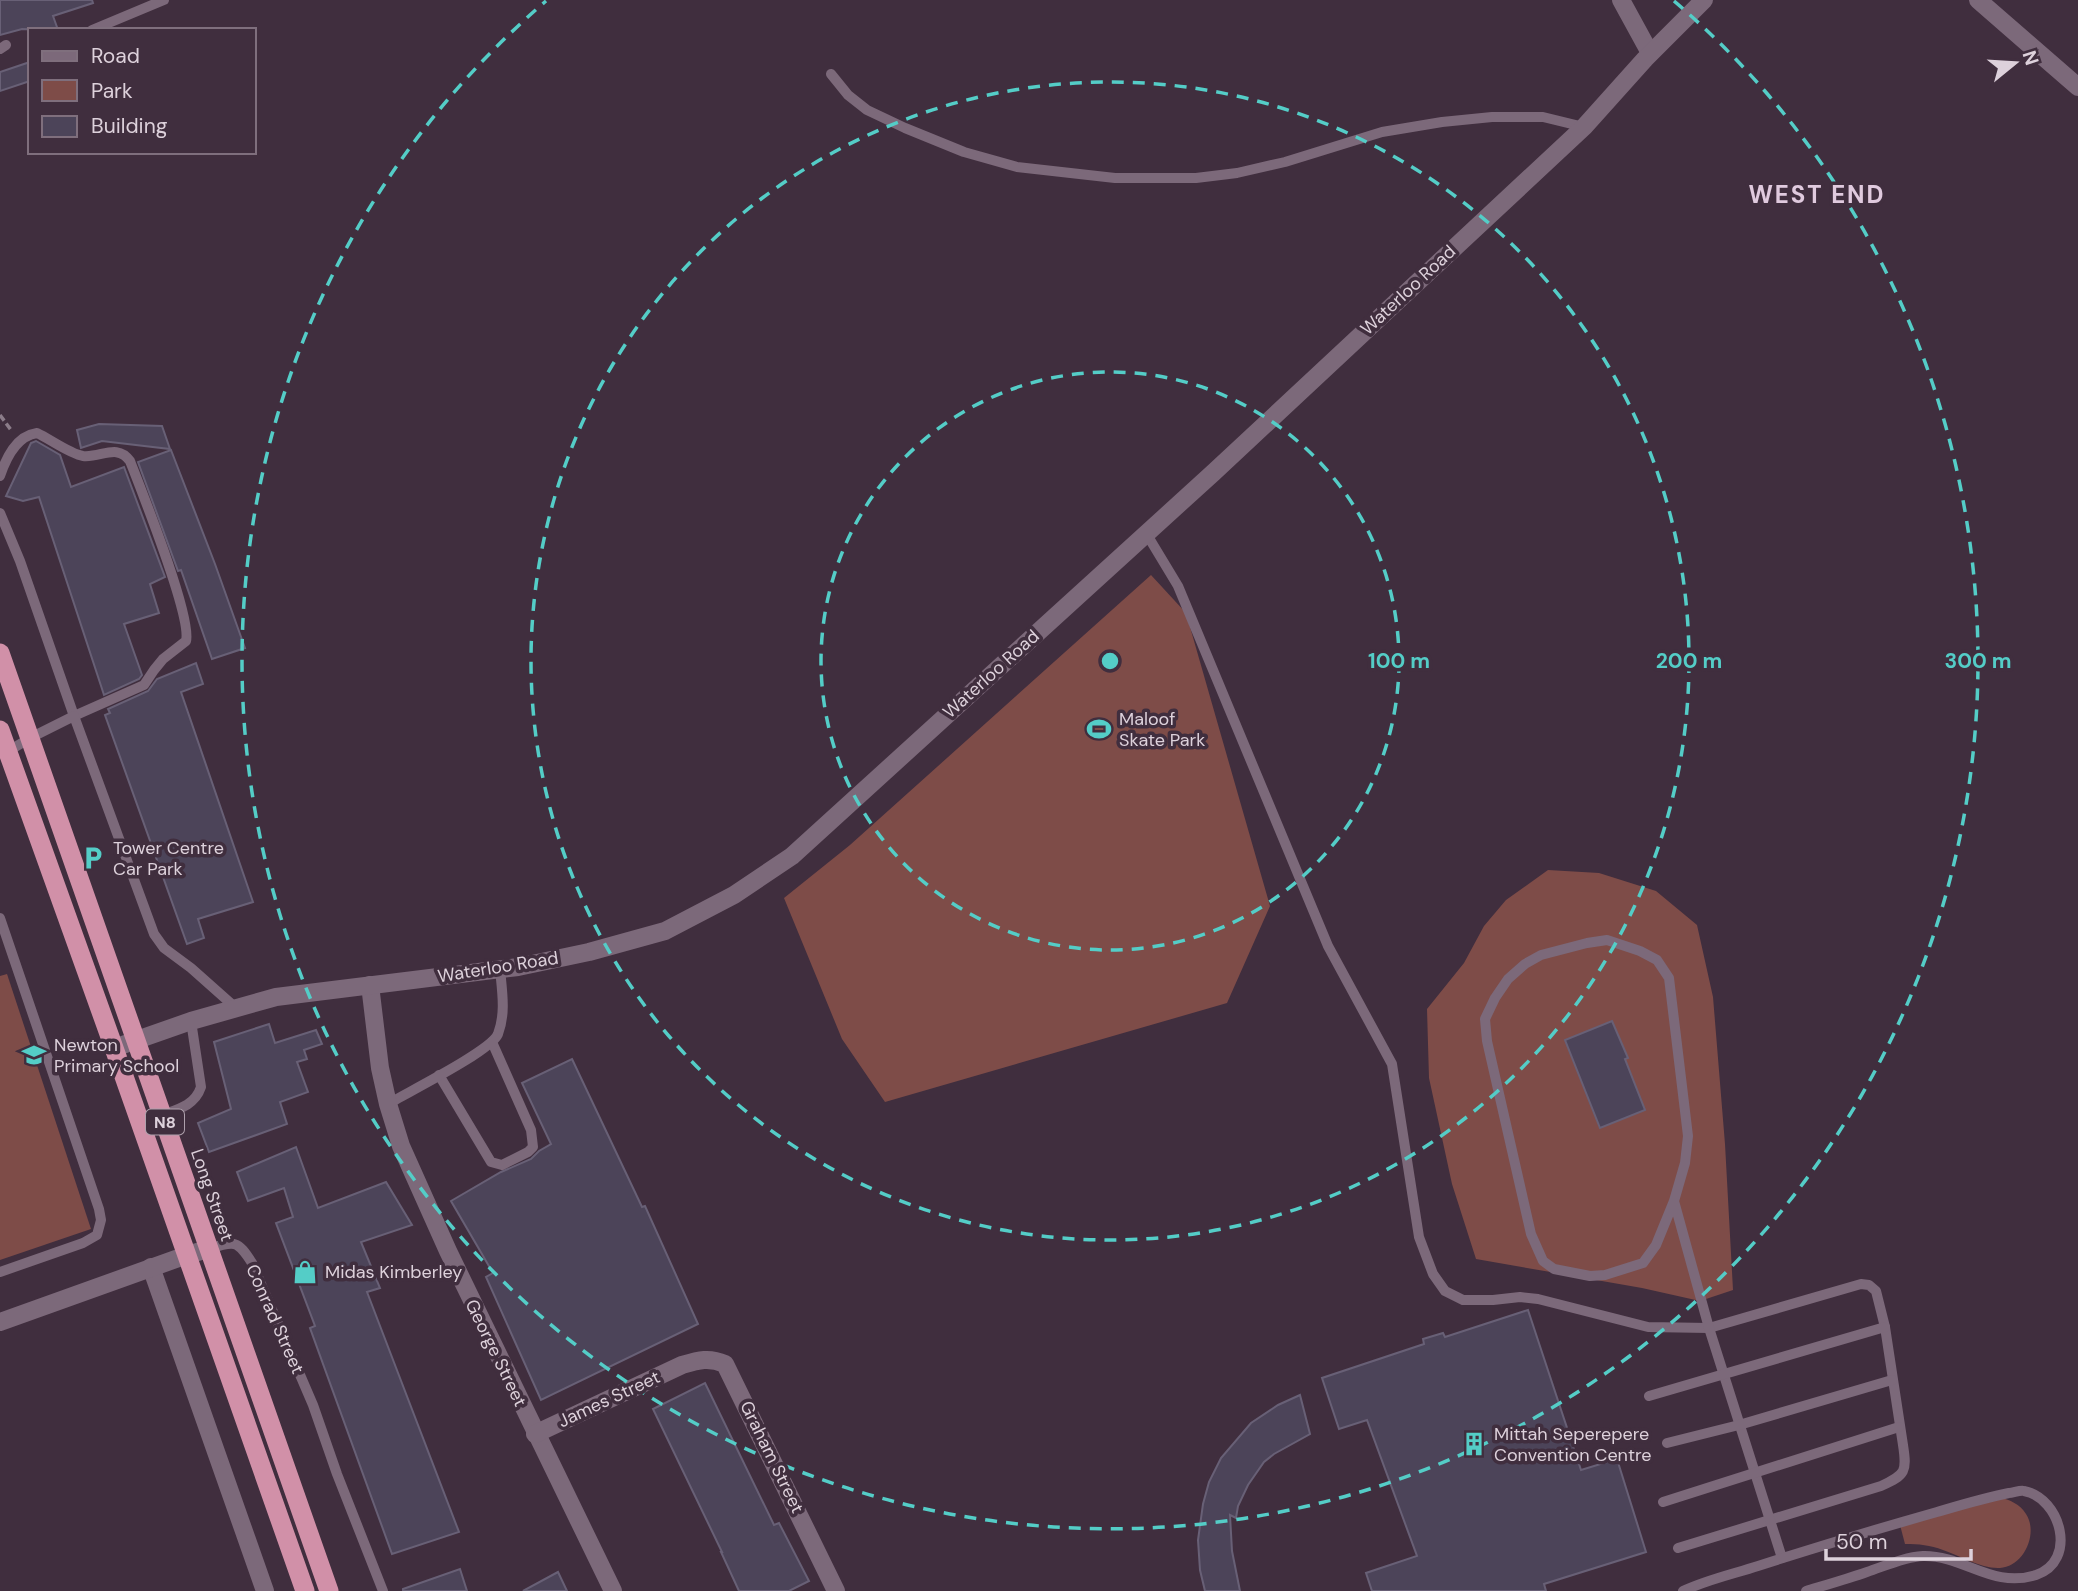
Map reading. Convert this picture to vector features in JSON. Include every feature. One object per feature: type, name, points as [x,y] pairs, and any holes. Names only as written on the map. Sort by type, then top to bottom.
[{"type":"highway","name":"Long Street","points":[[0,653],[330,1591]]},
{"type":"highway","name":"N8","points":[[0,730],[4,753],[114,1048],[305,1591]]},
{"type":"street","points":[[1621,0],[1650,53]]},
{"type":"street","name":"Waterloo Road","points":[[114,1048],[191,1021],[276,997],[500,969],[589,952],[666,931],[734,895],[763,876],[792,856],[1584,127],[1650,53],[1704,0]]},
{"type":"street","points":[[1978,0],[2078,88]]},
{"type":"street","name":"George Street","points":[[370,985],[380,1068],[401,1146],[442,1240],[613,1591]]},
{"type":"street","name":"Conrad Street","points":[[0,1322],[208,1249]]},
{"type":"street","points":[[151,1268],[265,1591]]},
{"type":"street","name":"Graham Street","points":[[682,1365],[704,1358],[725,1364],[836,1591]]},
{"type":"street","name":"James Street","points":[[535,1434],[682,1365]]},
{"type":"lane","points":[[97,28],[164,0]]},
{"type":"lane","points":[[831,74],[848,95],[867,110],[964,152],[1017,167],[1115,178],[1196,178],[1237,173],[1284,162],[1382,132],[1442,122],[1492,117],[1543,117],[1584,127]]},
{"type":"lane","points":[[0,476],[18,440],[32,433],[37,433],[78,455],[115,451],[126,454],[131,461],[186,625],[186,641],[163,659],[144,685],[74,716],[4,753]]},
{"type":"lane","points":[[0,513],[20,561],[154,934],[164,948],[191,968],[236,1009]]},
{"type":"lane","points":[[1146,533],[1178,586],[1328,946],[1392,1065],[1419,1237],[1433,1275],[1445,1291],[1463,1300],[1529,1298],[1648,1327],[1709,1328],[1861,1284],[1869,1284],[1876,1291],[1885,1327],[1906,1462],[1904,1473],[1881,1486],[1678,1548]]},
{"type":"lane","points":[[0,918],[4,942],[82,1157],[101,1220],[97,1235],[83,1243],[0,1272]]},
{"type":"lane","points":[[1674,1201],[1656,1245],[1643,1263],[1605,1275],[1590,1276],[1554,1269],[1543,1261],[1531,1234],[1487,1041],[1485,1018],[1508,979],[1525,964],[1567,948],[1607,940],[1657,960],[1669,978],[1688,1136],[1685,1163],[1674,1201],[1709,1328],[1782,1558]]},
{"type":"lane","points":[[388,1104],[482,1051],[496,1038],[504,1005],[500,969]]},
{"type":"lane","points":[[162,1115],[189,1105],[198,1096],[201,1087],[191,1021]]},
{"type":"lane","points":[[439,1075],[491,1162],[502,1165],[528,1152],[533,1147],[531,1130],[492,1042]]},
{"type":"lane","name":"Conrad Street","points":[[208,1249],[234,1244],[243,1248],[252,1263],[313,1405],[383,1591]]},
{"type":"lane","points":[[1648,1396],[1885,1327]]},
{"type":"lane","points":[[1667,1443],[1892,1380]]},
{"type":"lane","points":[[1663,1502],[1899,1427]]},
{"type":"lane","points":[[1683,1591],[1978,1499],[2023,1490],[2047,1506],[2060,1527],[2062,1546],[2056,1559],[2050,1569],[2036,1575],[2015,1579],[1984,1574],[1954,1561],[1923,1556],[1806,1591]]},
{"type":"path","points":[[0,415],[18,440]]},
{"type":"green space","name":"Maloof Skate Park","points":[[1151,575],[1186,613],[1270,906],[1227,1003],[885,1102],[842,1039],[784,898],[850,845]]},
{"type":"green space","points":[[1548,870],[1599,873],[1656,891],[1697,925],[1713,997],[1733,1290],[1700,1301],[1476,1259],[1452,1184],[1429,1078],[1427,1009],[1464,963],[1484,926],[1506,900]]},
{"type":"green space","points":[[7,974],[91,1229],[0,1260],[0,976]]},
{"type":"green space","points":[[1999,1497],[2018,1505],[2030,1522],[2030,1540],[2022,1556],[2008,1566],[1993,1568],[1934,1547],[1905,1544],[1900,1525]]},
{"type":"building","points":[[0,0],[92,0],[93,3],[53,16],[57,28],[28,28],[0,35]]},
{"type":"building","points":[[28,63],[28,82],[0,91],[0,72]]},
{"type":"building","points":[[99,424],[162,426],[170,449],[102,441],[81,448],[77,430]]},
{"type":"building","points":[[36,441],[60,455],[71,487],[124,467],[165,577],[150,584],[159,613],[124,624],[142,675],[139,679],[104,695],[39,497],[23,501],[6,496],[31,443]]},
{"type":"building","points":[[171,450],[245,648],[212,659],[181,570],[178,571],[138,462]]},
{"type":"building","points":[[196,663],[203,684],[181,692],[253,902],[198,919],[204,938],[187,944],[105,715],[110,713],[108,709],[148,691],[157,679]]},
{"type":"building","points":[[1612,1021],[1628,1058],[1625,1059],[1645,1110],[1600,1128],[1565,1040]]},
{"type":"building","points":[[269,1024],[275,1043],[316,1030],[322,1044],[304,1050],[307,1059],[297,1062],[308,1092],[280,1102],[287,1124],[209,1152],[198,1123],[231,1109],[214,1042]]},
{"type":"building","points":[[572,1059],[642,1207],[645,1206],[698,1324],[541,1400],[486,1277],[493,1273],[451,1201],[501,1172],[531,1159],[551,1144],[522,1083]]},
{"type":"building","points":[[296,1147],[318,1208],[386,1182],[412,1225],[361,1242],[380,1288],[367,1292],[459,1532],[392,1554],[310,1328],[315,1326],[276,1223],[293,1217],[284,1188],[248,1201],[237,1172]]},
{"type":"building","name":"Mittah Seperepere Convention Centre","points":[[1528,1310],[1581,1470],[1617,1459],[1646,1552],[1544,1584],[1546,1591],[1372,1591],[1366,1573],[1417,1556],[1367,1420],[1339,1429],[1322,1378],[1424,1344],[1423,1339],[1443,1333],[1445,1337]]},
{"type":"building","points":[[705,1383],[774,1525],[779,1523],[809,1581],[789,1591],[739,1591],[653,1409]]},
{"type":"building","points":[[1300,1395],[1310,1434],[1264,1462],[1248,1485],[1238,1506],[1236,1518],[1230,1515],[1232,1551],[1240,1591],[1205,1591],[1198,1540],[1209,1482],[1221,1458],[1251,1423],[1278,1405]]},
{"type":"building","points":[[460,1569],[467,1591],[403,1591],[403,1589]]},
{"type":"building","points":[[558,1572],[567,1591],[523,1591]]},
{"type":"place","name":"Maloof Skate Park","points":[[1099,729]]},
{"type":"place","name":"Tower Centre Car Park","points":[[93,858]]},
{"type":"place","name":"Newton Primary School","points":[[34,1055]]},
{"type":"place","name":"Midas Kimberley","points":[[305,1272]]},
{"type":"place","name":"Mittah Seperepere Convention Centre","points":[[1474,1444]]},
{"type":"district","name":"WEST END","points":[[1817,194]]}]
